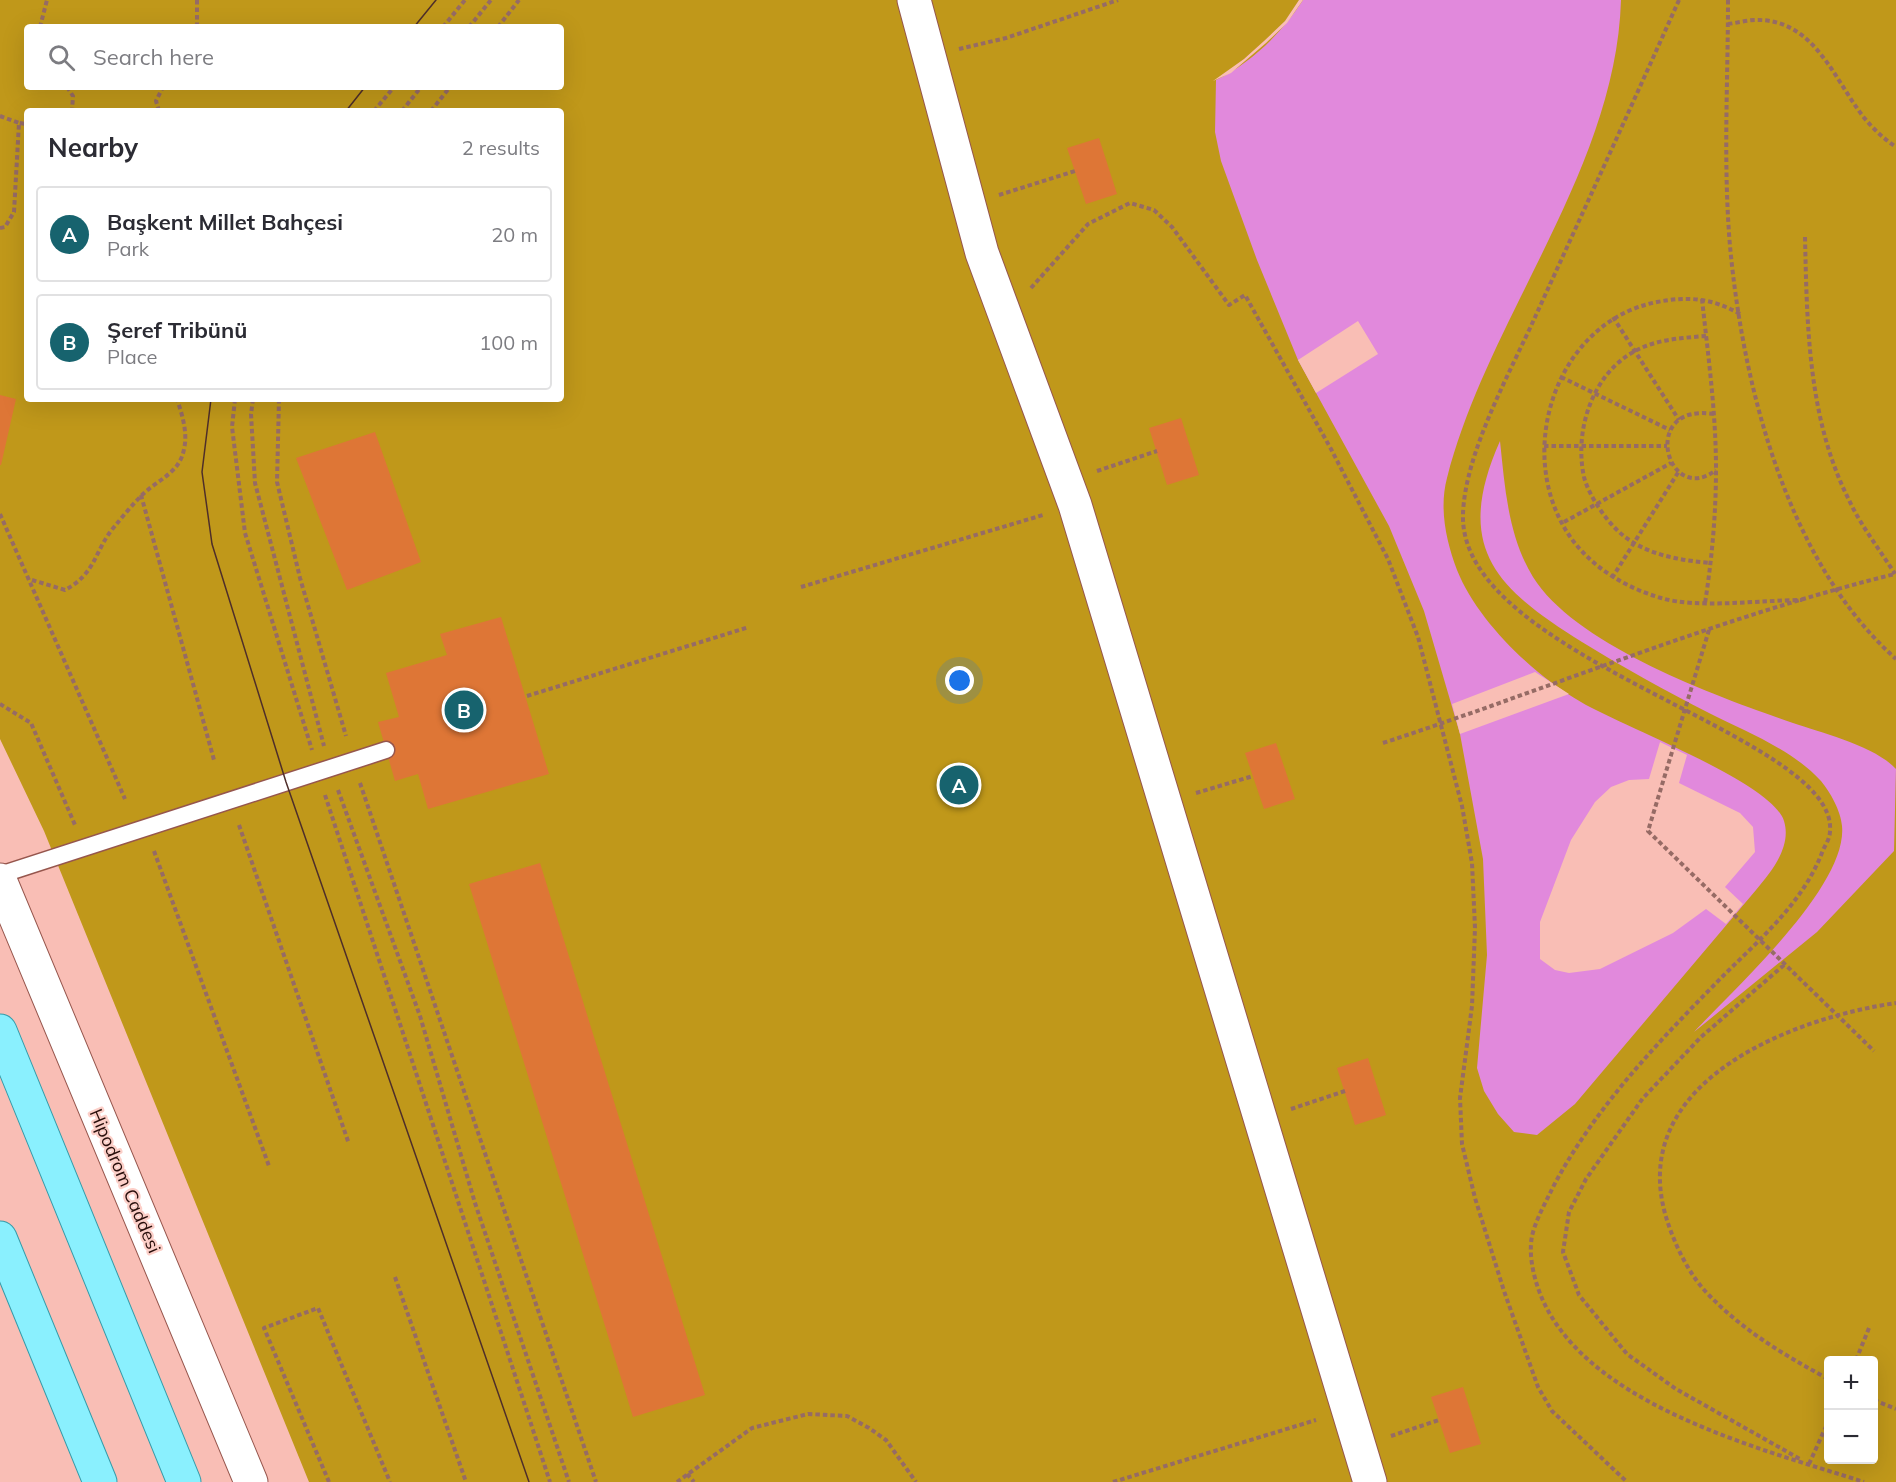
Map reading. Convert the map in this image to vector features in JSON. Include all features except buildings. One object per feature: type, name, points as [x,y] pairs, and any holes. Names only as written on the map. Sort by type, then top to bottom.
[{"type":"main road","points":[[0,1031],[184,1482]]},
{"type":"main road","points":[[0,1238],[100,1482]]},
{"type":"street","points":[[914,0],[982,253],[1070,493],[1370,1482]]},
{"type":"street","name":"Hipodrom Caddesi","points":[[0,880],[251,1482]]},
{"type":"lane","points":[[0,875],[386,750]]},
{"type":"path","points":[[41,24],[47,0]]},
{"type":"path","points":[[197,0],[197,24]]},
{"type":"path","points":[[445,24],[465,0]]},
{"type":"path","points":[[471,24],[491,0]]},
{"type":"path","points":[[500,24],[519,0]]},
{"type":"path","points":[[930,57],[1006,38],[1118,0]]},
{"type":"path","points":[[1679,0],[1501,392],[1472,464],[1462,517],[1473,560],[1504,600],[1545,632],[1782,764],[1822,798],[1831,830],[1818,864],[1805,889],[1787,912],[1674,1026],[1594,1120],[1566,1162],[1538,1217],[1532,1239],[1532,1269],[1544,1307],[1566,1339],[1602,1371],[1640,1396],[1710,1431],[1864,1482]]},
{"type":"path","points":[[1728,0],[1726,112],[1730,245],[1748,363],[1777,468],[1815,555],[1836,589],[1878,642],[1896,659]]},
{"type":"path","points":[[1728,24],[1757,20],[1780,25],[1800,34],[1822,52],[1857,109],[1880,135],[1896,147]]},
{"type":"path","points":[[69,90],[73,96],[72,108]]},
{"type":"path","points":[[158,108],[156,101],[162,90]]},
{"type":"path","points":[[376,108],[392,90]]},
{"type":"path","points":[[404,108],[419,90]]},
{"type":"path","points":[[433,108],[448,90]]},
{"type":"path","points":[[0,116],[24,124]]},
{"type":"path","points":[[0,228],[5,227],[14,212],[19,123]]},
{"type":"path","points":[[969,204],[1075,171]]},
{"type":"path","points":[[1001,303],[1035,286],[1088,224],[1111,210],[1130,203],[1154,210],[1172,227],[1228,306],[1245,295],[1331,449],[1388,559],[1418,637],[1443,724],[1462,806],[1472,863],[1475,928],[1472,1006],[1460,1098],[1462,1144],[1470,1176],[1504,1291],[1538,1387],[1552,1411],[1627,1482]]},
{"type":"path","points":[[1383,743],[1443,724],[1631,654],[1836,589],[1895,575],[1849,501],[1822,432],[1807,329],[1805,237]]},
{"type":"path","points":[[1741,314],[1702,298],[1677,298],[1636,306],[1614,317],[1579,348],[1561,377],[1548,409],[1544,446],[1552,500],[1574,542],[1612,578],[1661,598],[1706,603],[1802,600]]},
{"type":"path","points":[[1702,298],[1714,414],[1716,470],[1711,563],[1706,603]]},
{"type":"path","points":[[1614,317],[1679,420]]},
{"type":"path","points":[[1706,336],[1665,340],[1635,351],[1614,367],[1595,394],[1586,416],[1581,446],[1584,479],[1615,528],[1634,542],[1659,555],[1711,563]]},
{"type":"path","points":[[1561,377],[1670,430]]},
{"type":"path","points":[[30,580],[65,590],[85,577],[113,528],[141,495],[163,481],[179,463],[184,450],[185,434],[178,402]]},
{"type":"path","points":[[235,402],[232,427],[245,533],[324,770],[420,1016],[475,1203],[569,1482]]},
{"type":"path","points":[[253,402],[251,414],[255,483],[324,770],[338,842],[550,1482]]},
{"type":"path","points":[[279,402],[277,482],[300,578],[353,761],[596,1482]]},
{"type":"path","points":[[1714,414],[1698,413],[1679,420],[1670,430],[1667,446],[1671,463],[1679,471],[1698,478],[1716,470]]},
{"type":"path","points":[[1544,446],[1667,446]]},
{"type":"path","points":[[801,587],[1070,493],[1157,451]]},
{"type":"path","points":[[1564,522],[1671,463]]},
{"type":"path","points":[[1612,578],[1679,471]]},
{"type":"path","points":[[141,495],[214,760]]},
{"type":"path","points":[[0,514],[125,799]]},
{"type":"path","points":[[527,696],[749,627]]},
{"type":"path","points":[[1710,630],[1683,709],[1648,831],[1874,1051]]},
{"type":"path","points":[[0,704],[31,723],[84,848]]},
{"type":"path","points":[[1165,803],[1253,776]]},
{"type":"path","points":[[238,821],[349,1144]]},
{"type":"path","points":[[146,828],[269,1166]]},
{"type":"path","points":[[1783,963],[1701,1037],[1643,1098],[1586,1179],[1569,1212],[1563,1252],[1579,1295],[1627,1354],[1676,1389],[1809,1464]]},
{"type":"path","points":[[1824,1377],[1765,1344],[1706,1292],[1673,1240],[1660,1195],[1659,1161],[1673,1124],[1690,1099],[1711,1076],[1748,1051],[1789,1032],[1860,1008],[1896,1003]]},
{"type":"path","points":[[1260,1119],[1344,1091]]},
{"type":"path","points":[[395,1277],[466,1482]]},
{"type":"path","points":[[329,1482],[264,1328],[318,1308],[390,1482]]},
{"type":"path","points":[[1858,1356],[1869,1328]]},
{"type":"path","points":[[1878,1402],[1896,1409]]},
{"type":"path","points":[[1113,1482],[1348,1411]]},
{"type":"path","points":[[676,1482],[752,1428],[808,1414],[847,1416],[869,1428],[886,1440],[916,1482]]},
{"type":"path","points":[[1359,1446],[1439,1420]]},
{"type":"path","points":[[1809,1464],[1824,1431]]},
{"type":"path","points":[[687,1474],[694,1482]]},
{"type":"shaded area","points":[[0,0],[1896,0],[1896,1482],[309,1482],[44,831],[0,739]]},
{"type":"shaded area","points":[[1303,0],[1621,0],[1614,63],[1597,124],[1575,183],[1491,359],[1466,418],[1445,489],[1444,513],[1447,536],[1457,570],[1478,609],[1526,662],[1581,702],[1693,756],[1753,789],[1773,806],[1784,821],[1786,831],[1783,850],[1779,858],[1756,890],[1575,1104],[1537,1135],[1514,1132],[1498,1114],[1484,1091],[1477,1068],[1487,955],[1483,859],[1460,734],[1424,611],[1389,526],[1298,360],[1257,260],[1221,161],[1215,132],[1216,80],[1241,65],[1265,46]]},
{"type":"shaded area","points":[[1500,441],[1509,511],[1518,545],[1533,577],[1553,602],[1581,625],[1614,647],[1651,666],[1727,699],[1862,747],[1887,761],[1896,769],[1894,851],[1817,932],[1694,1032],[1760,964],[1808,906],[1827,877],[1839,850],[1842,826],[1840,814],[1821,781],[1783,750],[1709,713],[1598,652],[1526,603],[1505,583],[1491,561],[1482,537],[1481,510],[1486,478]]},
{"type":"pier","points":[[1299,0],[1303,0],[1287,23],[1266,43],[1231,73],[1213,81],[1244,59],[1264,41],[1285,21]]},
{"type":"pier","points":[[1358,321],[1378,354],[1316,393],[1298,360]]},
{"type":"pier","points":[[1535,672],[1569,694],[1460,734],[1452,704]]},
{"type":"pier","points":[[1660,742],[1687,755],[1679,783],[1740,813],[1753,827],[1755,852],[1725,887],[1743,904],[1726,924],[1706,909],[1673,933],[1600,969],[1569,973],[1555,970],[1540,959],[1540,922],[1571,840],[1595,802],[1611,787],[1629,780],[1649,779]]},
{"type":"tram line","points":[[416,24],[436,0]]},
{"type":"tram line","points":[[348,108],[363,90]]},
{"type":"tram line","points":[[211,402],[202,472],[212,544],[286,782],[529,1482]]},
{"type":"place","name":"Şeref Tribünü","points":[[464,710]]},
{"type":"place","name":"Başkent Millet Bahçesi","points":[[959,785]]}]
